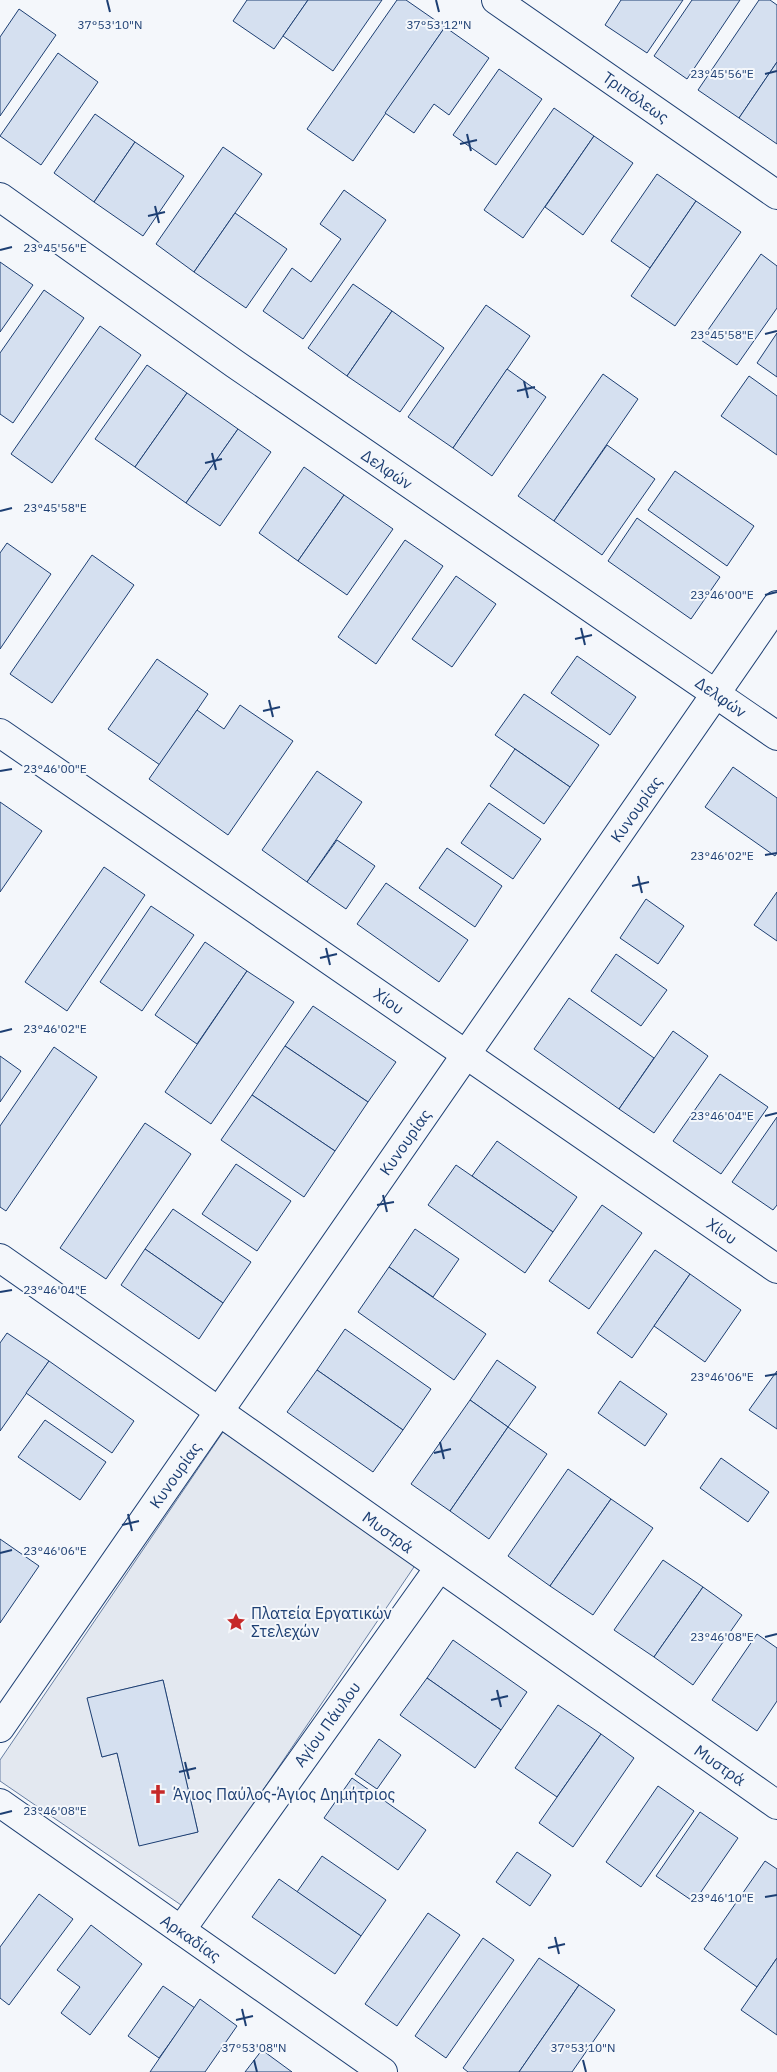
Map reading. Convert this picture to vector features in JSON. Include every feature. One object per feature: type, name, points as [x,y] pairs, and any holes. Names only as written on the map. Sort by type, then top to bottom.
[{"type":"street","name":"Τριπόλεως","points":[[496,0],[777,195]]},
{"type":"street","name":"Δελφών","points":[[0,197],[235,364],[777,736]]},
{"type":"street","name":"Κυνουρίας","points":[[0,1728],[777,605]]},
{"type":"street","name":"Χίου","points":[[0,733],[777,1269]]},
{"type":"street","name":"Μυστρά","points":[[0,1258],[777,1805]]},
{"type":"street","name":"Αγίου Πάυλου","points":[[181,1930],[439,1568]]},
{"type":"street","name":"Αρκαδίας","points":[[0,1803],[383,2072]]},
{"type":"shaded area","name":"Πλατεία Εργατικών Στελεχών","points":[[223,1432],[416,1564],[184,1907],[0,1781],[0,1760]],"holes":[[[163,1680],[198,1832],[139,1845],[117,1753],[102,1757],[88,1698]]]},
{"type":"building","points":[[247,0],[308,0],[274,49],[233,21]]},
{"type":"building","points":[[308,0],[382,0],[333,71],[283,36]]},
{"type":"building","points":[[397,0],[406,0],[445,27],[353,161],[307,129]]},
{"type":"building","points":[[621,0],[683,0],[647,53],[605,25]]},
{"type":"building","points":[[692,0],[740,0],[687,79],[654,56]]},
{"type":"building","points":[[759,0],[770,0],[777,5],[777,62],[739,118],[698,90]]},
{"type":"building","points":[[19,9],[56,35],[0,116],[0,37]]},
{"type":"building","points":[[445,27],[489,58],[449,115],[434,104],[414,133],[385,113]]},
{"type":"building","points":[[58,53],[98,82],[41,165],[0,136]]},
{"type":"building","points":[[777,62],[777,144],[739,118]]},
{"type":"building","points":[[499,69],[542,99],[496,165],[453,135]]},
{"type":"building","points":[[554,108],[594,136],[523,238],[484,210]]},
{"type":"building","points":[[95,114],[135,142],[94,202],[54,173]]},
{"type":"building","points":[[594,136],[633,163],[583,235],[545,207]]},
{"type":"building","points":[[135,142],[184,176],[143,236],[94,202]]},
{"type":"building","points":[[223,147],[262,174],[194,272],[156,244]]},
{"type":"building","points":[[657,174],[696,201],[650,268],[611,241]]},
{"type":"building","points":[[344,190],[386,220],[303,339],[263,311],[292,268],[311,282],[341,239],[320,224]]},
{"type":"building","points":[[696,201],[741,232],[675,326],[631,296]]},
{"type":"building","points":[[235,213],[287,249],[246,308],[194,272]]},
{"type":"building","points":[[761,254],[777,266],[777,308],[737,365],[701,340]]},
{"type":"building","points":[[0,262],[33,285],[0,332]]},
{"type":"building","points":[[353,284],[392,311],[347,376],[308,348]]},
{"type":"building","points":[[44,290],[84,318],[13,423],[0,414],[0,353]]},
{"type":"building","points":[[486,305],[530,336],[453,448],[408,417]]},
{"type":"building","points":[[392,311],[444,348],[400,412],[347,376]]},
{"type":"building","points":[[100,326],[141,355],[52,483],[11,454]]},
{"type":"building","points":[[777,333],[777,377],[757,363]]},
{"type":"building","points":[[147,365],[187,393],[135,467],[95,439]]},
{"type":"building","points":[[507,369],[546,397],[492,476],[453,448]]},
{"type":"building","points":[[603,374],[638,399],[554,521],[518,496]]},
{"type":"building","points":[[749,376],[777,396],[777,455],[721,416]]},
{"type":"building","points":[[187,393],[238,429],[186,503],[135,467]]},
{"type":"building","points":[[238,429],[271,452],[220,526],[186,503]]},
{"type":"building","points":[[607,445],[655,479],[602,555],[554,521]]},
{"type":"building","points":[[304,467],[344,495],[298,561],[259,533]]},
{"type":"building","points":[[675,471],[754,526],[727,566],[648,510]]},
{"type":"building","points":[[344,495],[393,529],[347,595],[298,561]]},
{"type":"building","points":[[637,518],[720,577],[691,619],[608,561]]},
{"type":"building","points":[[405,540],[443,566],[376,664],[338,637]]},
{"type":"building","points":[[7,543],[51,574],[0,649],[0,553]]},
{"type":"building","points":[[92,555],[134,585],[52,703],[10,674]]},
{"type":"building","points":[[456,576],[496,604],[452,667],[412,639]]},
{"type":"building","points":[[577,656],[636,697],[610,735],[551,693]]},
{"type":"building","points":[[157,659],[208,694],[160,765],[108,729]]},
{"type":"building","points":[[524,694],[599,745],[570,787],[495,735]]},
{"type":"building","points":[[240,705],[293,741],[228,835],[149,779],[197,710],[224,729]]},
{"type":"building","points":[[515,749],[570,787],[544,824],[490,786]]},
{"type":"building","points":[[733,767],[777,798],[777,853],[775,856],[705,807]]},
{"type":"building","points":[[317,771],[362,802],[307,882],[262,850]]},
{"type":"building","points":[[0,802],[42,831],[0,892]]},
{"type":"building","points":[[489,803],[541,839],[513,879],[461,843]]},
{"type":"building","points":[[337,840],[375,866],[346,909],[307,882]]},
{"type":"building","points":[[447,848],[502,886],[475,927],[419,888]]},
{"type":"building","points":[[104,867],[145,895],[67,1011],[25,982]]},
{"type":"building","points":[[386,883],[468,940],[439,982],[357,924]]},
{"type":"building","points":[[777,892],[777,941],[754,925]]},
{"type":"building","points":[[646,899],[684,926],[658,964],[620,938]]},
{"type":"building","points":[[151,906],[194,935],[142,1011],[100,982]]},
{"type":"building","points":[[205,942],[247,971],[197,1044],[155,1015]]},
{"type":"building","points":[[616,954],[667,990],[641,1026],[591,991]]},
{"type":"building","points":[[247,971],[294,1002],[211,1124],[165,1092]]},
{"type":"building","points":[[569,998],[654,1058],[619,1109],[534,1049]]},
{"type":"building","points":[[313,1006],[396,1062],[368,1102],[285,1046]]},
{"type":"building","points":[[673,1031],[708,1056],[654,1133],[619,1109]]},
{"type":"building","points":[[285,1046],[368,1102],[335,1151],[252,1095]]},
{"type":"building","points":[[54,1047],[97,1077],[6,1211],[0,1207],[0,1126]]},
{"type":"building","points":[[0,1056],[21,1071],[0,1102]]},
{"type":"building","points":[[720,1074],[768,1107],[721,1174],[673,1141]]},
{"type":"building","points":[[252,1095],[335,1151],[304,1197],[221,1140]]},
{"type":"building","points":[[777,1117],[777,1205],[773,1210],[732,1182]]},
{"type":"building","points":[[145,1123],[191,1154],[106,1279],[60,1248]]},
{"type":"building","points":[[497,1141],[577,1197],[553,1232],[472,1176]]},
{"type":"building","points":[[236,1164],[291,1201],[257,1251],[202,1214]]},
{"type":"building","points":[[456,1165],[553,1232],[525,1273],[428,1205]]},
{"type":"building","points":[[602,1205],[642,1233],[589,1309],[549,1281]]},
{"type":"building","points":[[173,1209],[251,1262],[223,1303],[145,1249]]},
{"type":"building","points":[[415,1229],[459,1259],[433,1297],[389,1267]]},
{"type":"building","points":[[145,1249],[223,1303],[199,1339],[121,1285]]},
{"type":"building","points":[[655,1250],[690,1274],[632,1358],[597,1333]]},
{"type":"building","points":[[389,1267],[486,1334],[454,1380],[358,1312]]},
{"type":"building","points":[[690,1274],[741,1310],[705,1362],[654,1326]]},
{"type":"building","points":[[345,1329],[431,1389],[403,1430],[317,1370]]},
{"type":"building","points":[[7,1333],[49,1361],[0,1431],[0,1343]]},
{"type":"building","points":[[497,1360],[536,1387],[508,1427],[470,1400]]},
{"type":"building","points":[[49,1361],[134,1421],[112,1453],[26,1393]]},
{"type":"building","points":[[317,1370],[403,1430],[373,1472],[287,1412]]},
{"type":"building","points":[[777,1371],[777,1429],[749,1410]]},
{"type":"building","points":[[620,1381],[667,1414],[645,1446],[598,1413]]},
{"type":"building","points":[[470,1400],[508,1427],[450,1511],[411,1484]]},
{"type":"building","points":[[45,1420],[106,1462],[80,1500],[18,1457]]},
{"type":"building","points":[[508,1427],[547,1454],[489,1539],[450,1511]]},
{"type":"building","points":[[721,1458],[769,1492],[748,1522],[700,1488]]},
{"type":"building","points":[[568,1469],[611,1499],[550,1586],[508,1556]]},
{"type":"building","points":[[611,1499],[653,1528],[593,1615],[550,1586]]},
{"type":"building","points":[[0,1539],[39,1566],[0,1623]]},
{"type":"building","points":[[663,1560],[703,1587],[654,1657],[614,1630]]},
{"type":"building","points":[[703,1587],[742,1615],[693,1685],[654,1657]]},
{"type":"building","points":[[757,1634],[777,1648],[777,1701],[757,1731],[712,1700]]},
{"type":"building","points":[[453,1640],[527,1692],[501,1730],[427,1678]]},
{"type":"building","points":[[427,1678],[501,1730],[475,1768],[400,1715]]},
{"type":"building","name":"Άγιος Παύλος-Άγιος Δημήτριος","points":[[163,1680],[198,1832],[139,1846],[117,1753],[102,1757],[87,1698]]},
{"type":"building","points":[[558,1705],[601,1734],[557,1797],[515,1768]]},
{"type":"building","points":[[601,1734],[634,1758],[573,1847],[539,1823]]},
{"type":"building","points":[[379,1739],[401,1755],[377,1789],[355,1774]]},
{"type":"building","points":[[352,1778],[426,1830],[398,1870],[324,1818]]},
{"type":"building","points":[[658,1786],[694,1811],[641,1887],[606,1862]]},
{"type":"building","points":[[700,1812],[738,1838],[694,1902],[656,1876]]},
{"type":"building","points":[[517,1852],[551,1875],[530,1906],[496,1882]]},
{"type":"building","points":[[322,1856],[386,1900],[361,1936],[297,1892]]},
{"type":"building","points":[[765,1861],[777,1869],[777,1958],[757,1987],[704,1949]]},
{"type":"building","points":[[279,1879],[361,1936],[335,1974],[252,1917]]},
{"type":"building","points":[[39,1894],[73,1919],[9,2005],[0,1998],[0,1947]]},
{"type":"building","points":[[428,1913],[460,1935],[397,2026],[365,2004]]},
{"type":"building","points":[[91,1925],[142,1964],[90,2035],[61,2013],[80,1987],[57,1970]]},
{"type":"building","points":[[483,1938],[514,1960],[446,2058],[415,2036]]},
{"type":"building","points":[[539,1958],[579,1985],[519,2072],[468,2072],[463,2068]]},
{"type":"building","points":[[777,1958],[777,2035],[741,2010]]},
{"type":"building","points":[[579,1985],[615,2010],[572,2072],[519,2072]]},
{"type":"building","points":[[163,1986],[195,2008],[159,2058],[128,2036]]},
{"type":"building","points":[[200,1999],[237,2026],[205,2072],[150,2072]]},
{"type":"building","points":[[262,2050],[292,2072],[245,2072]]},
{"type":"place","name":"Πλατεία Εργατικών Στελεχών","points":[[236,1622]]},
{"type":"place","name":"Άγιος Παύλος-Άγιος Δημήτριος","points":[[158,1794]]}]
